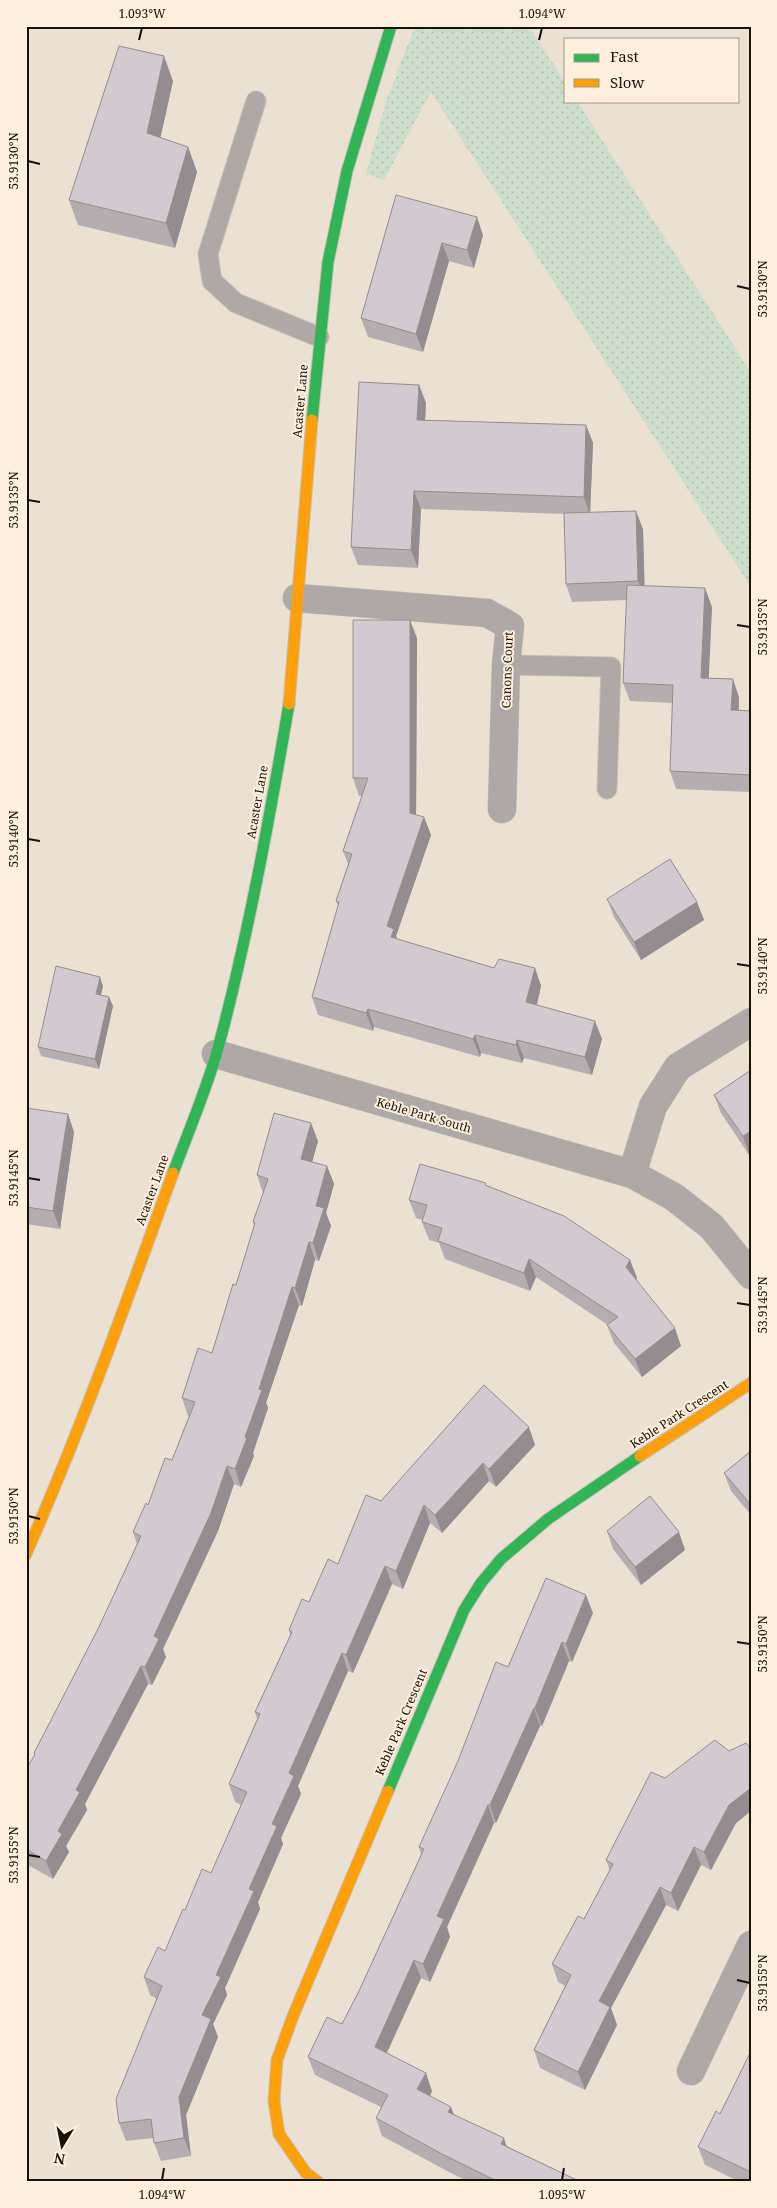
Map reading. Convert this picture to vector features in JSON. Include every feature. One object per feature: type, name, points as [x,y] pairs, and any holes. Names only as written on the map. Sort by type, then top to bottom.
[{"type":"street","name":"Acaster Lane","points":[[26,1554],[60,1476],[112,1343],[216,1054],[244,942],[268,825],[289,701],[319,337],[328,262],[347,171],[391,26]]},
{"type":"street","name":"Canons Court","points":[[297,598],[487,613],[510,626],[506,664],[502,809]]},
{"type":"street","points":[[632,1174],[653,1106],[678,1067],[751,1022]]},
{"type":"street","name":"Keble Park South","points":[[216,1054],[632,1174],[674,1197],[712,1227],[751,1275]]},
{"type":"street","name":"Keble Park Crescent","points":[[318,2182],[306,2173],[279,2134],[274,2101],[277,2060],[354,1870],[464,1610],[481,1583],[501,1559],[548,1519],[751,1383]]},
{"type":"street","points":[[691,2070],[751,1945]]},
{"type":"lane","points":[[256,101],[208,254],[212,281],[236,303],[319,337]]},
{"type":"lane","points":[[506,664],[611,667],[607,789]]},
{"type":"green space","points":[[415,26],[528,26],[564,80],[564,102],[578,102],[751,374],[751,587],[431,92],[384,180],[366,174],[386,101]]},
{"type":"building","points":[[119,46],[164,56],[147,133],[188,147],[166,223],[69,200]]},
{"type":"building","points":[[396,195],[477,217],[467,250],[442,243],[416,334],[361,318]]},
{"type":"building","points":[[359,382],[419,385],[417,420],[586,425],[584,497],[414,491],[411,550],[351,547]]},
{"type":"building","points":[[636,511],[638,581],[566,584],[564,513]]},
{"type":"building","points":[[627,585],[705,588],[701,678],[733,679],[731,710],[751,711],[751,775],[670,771],[673,685],[623,683]]},
{"type":"building","points":[[353,620],[410,620],[410,813],[424,817],[387,926],[394,929],[391,937],[494,968],[499,959],[535,968],[526,1002],[595,1021],[585,1057],[517,1040],[516,1045],[475,1035],[473,1039],[368,1009],[366,1013],[312,997],[339,902],[336,901],[352,854],[343,851],[368,778],[353,778]]},
{"type":"building","points":[[670,859],[697,902],[634,942],[607,899]]},
{"type":"building","points":[[56,966],[100,977],[96,994],[109,997],[95,1059],[38,1047]]},
{"type":"building","points":[[751,1070],[751,1131],[743,1136],[714,1095]]},
{"type":"building","points":[[26,1108],[68,1114],[53,1211],[26,1207]]},
{"type":"building","points":[[274,1113],[311,1123],[301,1159],[327,1166],[316,1206],[324,1208],[313,1243],[309,1242],[295,1288],[292,1287],[259,1389],[262,1390],[245,1437],[247,1438],[235,1469],[227,1466],[211,1513],[154,1636],[159,1639],[145,1667],[141,1666],[76,1790],[80,1792],[58,1831],[62,1834],[46,1861],[26,1849],[26,1770],[98,1629],[141,1536],[133,1532],[146,1503],[148,1505],[165,1458],[172,1460],[195,1402],[182,1398],[198,1348],[212,1353],[233,1284],[236,1285],[255,1223],[253,1222],[268,1179],[257,1175]]},
{"type":"building","points":[[420,1164],[486,1183],[485,1185],[564,1216],[630,1260],[626,1267],[675,1328],[635,1359],[607,1325],[618,1317],[529,1259],[524,1273],[438,1241],[442,1228],[422,1222],[427,1205],[409,1200]]},
{"type":"building","points":[[484,1385],[529,1427],[489,1469],[483,1463],[435,1515],[424,1505],[396,1571],[385,1566],[346,1655],[342,1653],[289,1773],[294,1776],[272,1824],[277,1826],[249,1889],[254,1891],[216,1975],[221,1977],[202,2015],[211,2019],[179,2097],[184,2138],[154,2143],[151,2119],[119,2123],[116,2099],[162,1986],[144,1977],[158,1947],[165,1951],[202,1869],[211,1873],[247,1792],[229,1784],[260,1714],[255,1712],[292,1632],[289,1630],[302,1599],[309,1602],[328,1559],[338,1564],[366,1495],[381,1501]]},
{"type":"building","points":[[751,1451],[751,1505],[724,1473]]},
{"type":"building","points":[[650,1496],[679,1532],[635,1567],[607,1531]]},
{"type":"building","points":[[546,1578],[586,1595],[566,1644],[562,1642],[535,1708],[437,1916],[444,1919],[423,1964],[414,1960],[375,2047],[426,2073],[417,2089],[451,2107],[448,2112],[504,2138],[501,2144],[581,2182],[499,2182],[376,2118],[388,2095],[308,2057],[327,2017],[342,2024],[359,1991],[424,1849],[419,1847],[458,1761],[496,1662],[508,1667]]},
{"type":"building","points":[[715,1740],[729,1751],[746,1743],[751,1749],[751,1788],[729,1805],[704,1852],[694,1847],[671,1893],[660,1887],[599,2001],[610,2007],[578,2072],[534,2050],[571,1975],[552,1964],[578,1916],[584,1919],[613,1864],[606,1860],[651,1772],[665,1778]]},
{"type":"building","points":[[751,2051],[751,2172],[698,2147],[716,2111],[720,2114]]},
{"type":"traffic: fast","points":[[312,420],[328,262],[347,171],[391,26]]},
{"type":"traffic: fast","points":[[173,1173],[217,1052],[239,966],[274,792],[289,704]]},
{"type":"traffic: fast","points":[[388,1791],[464,1610],[481,1583],[501,1559],[548,1519],[640,1456]]},
{"type":"traffic: slow","points":[[289,704],[312,420]]},
{"type":"traffic: slow","points":[[26,1554],[85,1412],[173,1173]]},
{"type":"traffic: slow","points":[[640,1456],[751,1383]]},
{"type":"traffic: slow","points":[[318,2182],[306,2173],[279,2134],[274,2101],[277,2060],[293,2016],[388,1791]]}]
